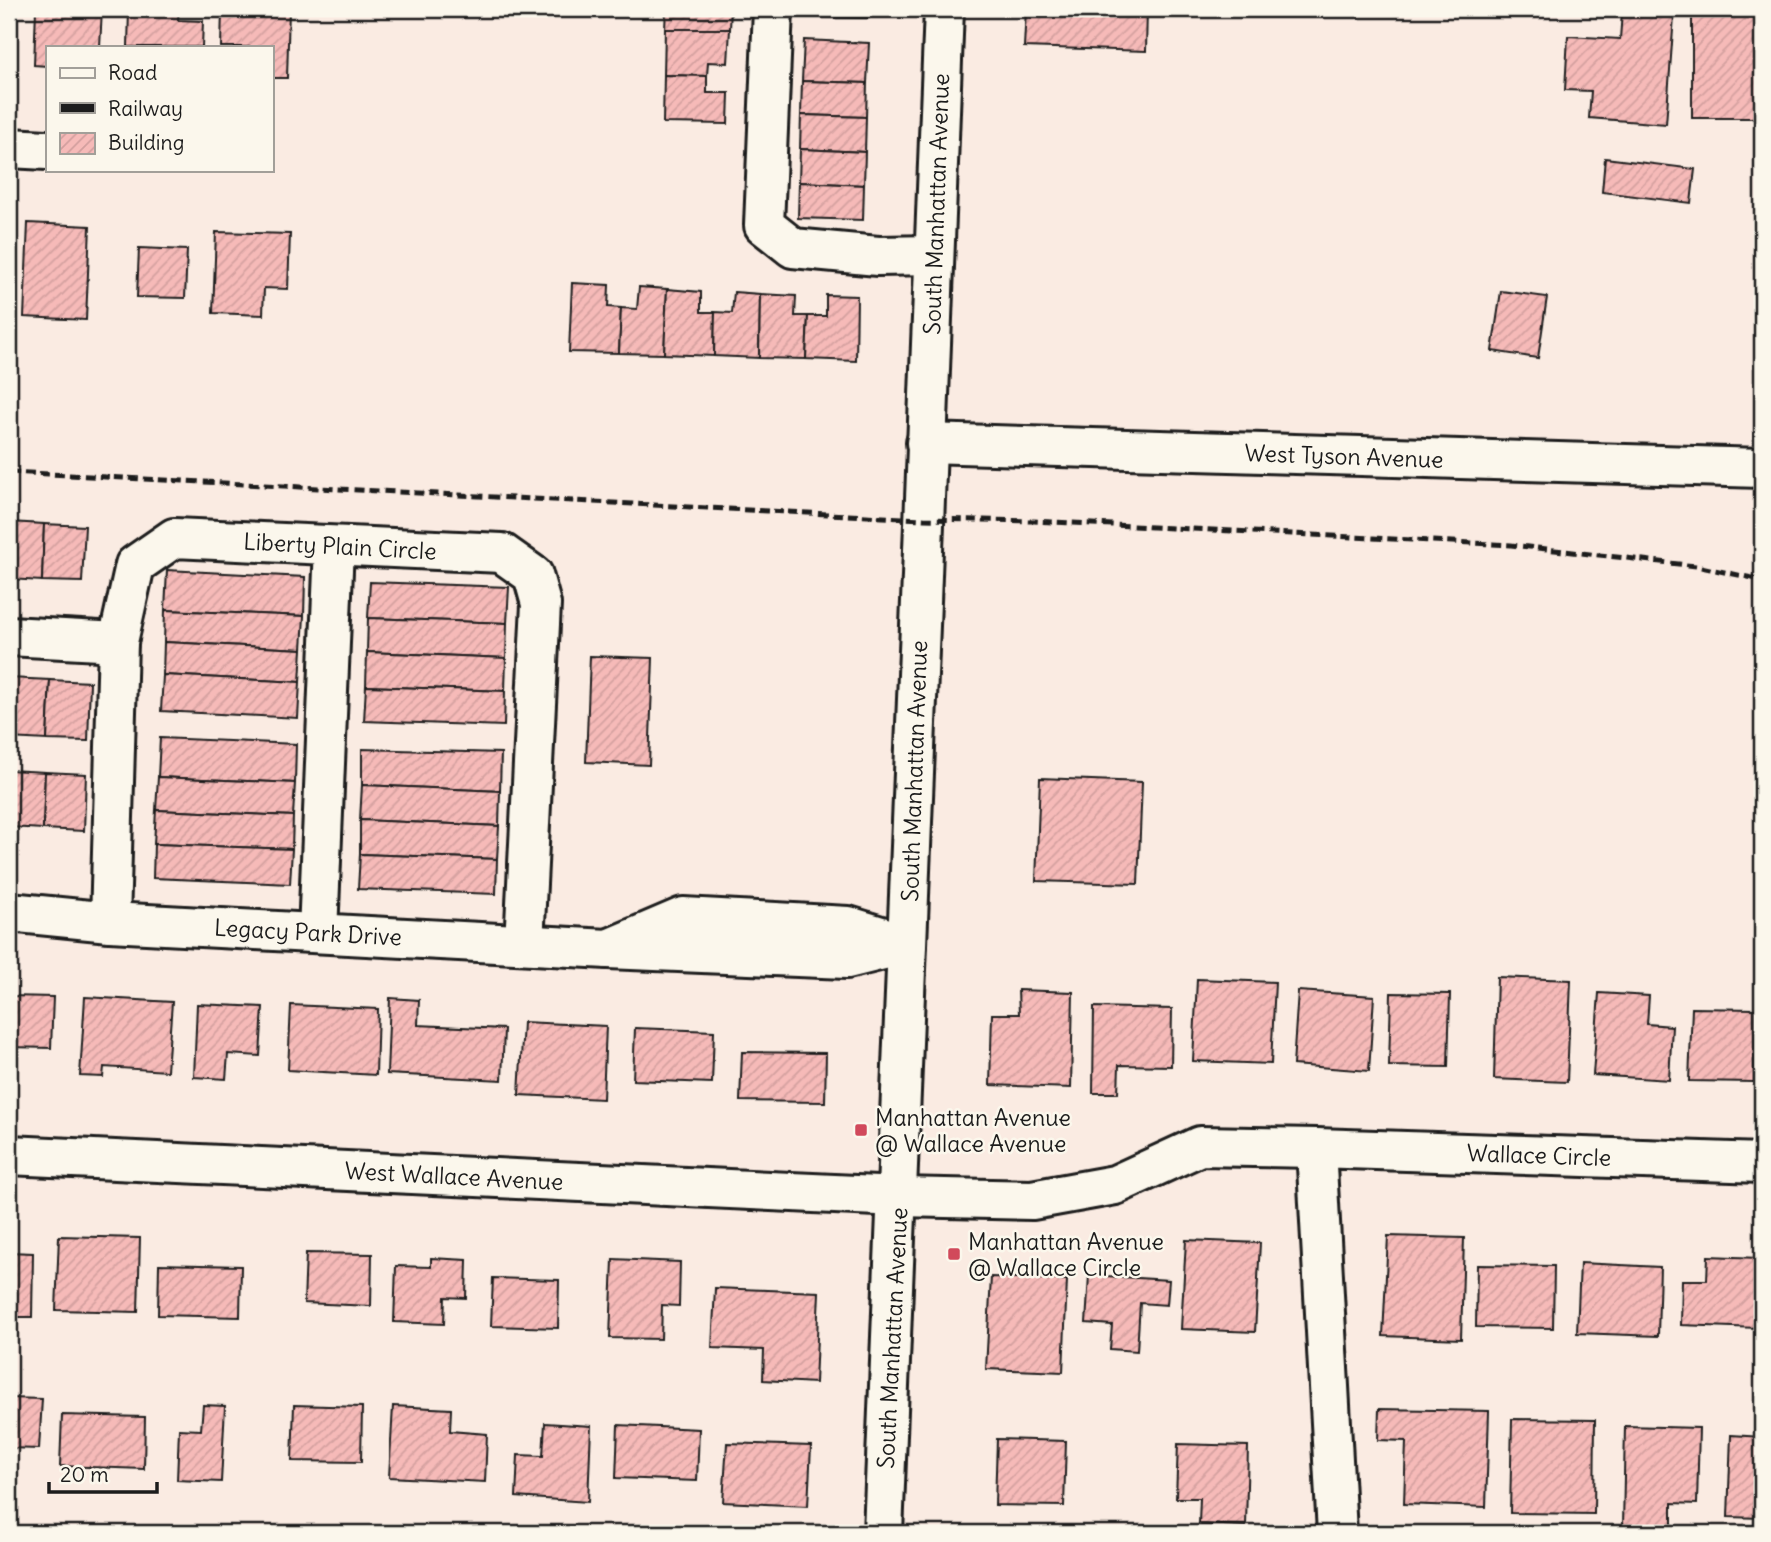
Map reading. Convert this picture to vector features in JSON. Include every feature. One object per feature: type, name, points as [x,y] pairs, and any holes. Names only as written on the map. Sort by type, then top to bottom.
[{"type":"street","points":[[773,9],[764,225],[793,248],[878,256],[934,255]]},
{"type":"street","name":"South Manhattan Avenue","points":[[883,1533],[899,1197],[944,9]]},
{"type":"street","points":[[9,148],[46,150]]},
{"type":"street","name":"West Tyson Avenue","points":[[926,443],[1762,468]]},
{"type":"street","name":"Liberty Plain Circle","points":[[110,922],[118,642],[135,565],[174,538],[502,554],[533,575],[541,604],[524,944]]},
{"type":"street","points":[[318,933],[334,546]]},
{"type":"street","points":[[9,636],[118,642]]},
{"type":"street","name":"Legacy Park Drive","points":[[9,912],[110,922],[608,949],[683,917],[732,937],[847,959],[907,944]]},
{"type":"street","name":"Wallace Circle","points":[[899,1197],[1032,1200],[1115,1185],[1200,1146],[1762,1163]]},
{"type":"street","points":[[1316,1148],[1336,1533]]},
{"type":"street","name":"West Wallace Avenue","points":[[9,1156],[899,1197]]},
{"type":"building","points":[[36,9],[102,9],[100,46],[46,46],[46,66],[34,65]]},
{"type":"building","points":[[129,9],[179,9],[178,20],[203,21],[202,46],[128,46]]},
{"type":"building","points":[[222,9],[289,9],[287,78],[273,78],[273,46],[221,46]]},
{"type":"building","points":[[666,9],[731,9],[730,29],[665,29]]},
{"type":"building","points":[[805,9],[869,9],[869,18],[805,17]]},
{"type":"building","points":[[1026,9],[1147,9],[1146,51],[1024,47]]},
{"type":"building","points":[[9,12],[13,12],[12,63],[9,63]]},
{"type":"building","points":[[1622,12],[1674,16],[1666,124],[1589,118],[1591,91],[1565,90],[1568,36],[1620,39]]},
{"type":"building","points":[[1692,14],[1762,14],[1762,118],[1692,118]]},
{"type":"building","points":[[665,29],[730,29],[728,63],[708,62],[707,76],[664,75]]},
{"type":"building","points":[[804,40],[869,43],[867,83],[802,81]]},
{"type":"building","points":[[664,75],[707,76],[707,93],[729,93],[728,124],[663,123]]},
{"type":"building","points":[[802,81],[867,83],[866,117],[801,115]]},
{"type":"building","points":[[801,115],[866,117],[865,152],[800,149]]},
{"type":"building","points":[[800,149],[865,152],[864,185],[799,182]]},
{"type":"building","points":[[1605,158],[1695,169],[1691,203],[1602,192]]},
{"type":"building","points":[[799,182],[864,185],[863,220],[798,218]]},
{"type":"building","points":[[28,223],[90,226],[86,320],[24,317]]},
{"type":"building","points":[[216,232],[290,234],[288,289],[264,288],[263,315],[213,313]]},
{"type":"building","points":[[139,248],[187,250],[185,298],[137,297]]},
{"type":"building","points":[[572,283],[609,285],[608,307],[621,308],[619,353],[569,352]]},
{"type":"building","points":[[639,287],[667,289],[664,354],[619,353],[621,308],[637,309]]},
{"type":"building","points":[[667,289],[701,292],[701,312],[715,312],[714,356],[664,354]]},
{"type":"building","points":[[1501,291],[1547,297],[1538,358],[1492,351]]},
{"type":"building","points":[[734,292],[760,294],[759,358],[714,356],[715,312],[732,313]]},
{"type":"building","points":[[760,294],[796,296],[795,316],[808,316],[806,359],[759,358]]},
{"type":"building","points":[[826,295],[857,296],[856,361],[806,359],[808,316],[826,316]]},
{"type":"building","points":[[9,522],[44,524],[42,581],[9,579]]},
{"type":"building","points":[[44,524],[85,526],[82,582],[42,581]]},
{"type":"building","points":[[167,570],[305,577],[304,616],[165,610]]},
{"type":"building","points":[[370,582],[509,587],[507,623],[368,618]]},
{"type":"building","points":[[165,610],[304,616],[302,649],[164,642]]},
{"type":"building","points":[[368,618],[507,623],[506,658],[367,652]]},
{"type":"building","points":[[164,642],[302,649],[300,682],[163,675]]},
{"type":"building","points":[[367,652],[506,658],[505,691],[366,686]]},
{"type":"building","points":[[590,656],[653,658],[649,765],[586,762]]},
{"type":"building","points":[[163,675],[300,682],[298,718],[161,711]]},
{"type":"building","points":[[9,678],[50,680],[47,740],[9,738]]},
{"type":"building","points":[[50,680],[90,682],[88,741],[47,740]]},
{"type":"building","points":[[366,686],[505,691],[504,726],[364,721]]},
{"type":"building","points":[[160,738],[296,744],[295,783],[158,777]]},
{"type":"building","points":[[362,749],[501,753],[500,791],[362,785]]},
{"type":"building","points":[[9,770],[45,772],[43,829],[9,827]]},
{"type":"building","points":[[45,772],[86,774],[84,831],[43,829]]},
{"type":"building","points":[[158,777],[295,783],[293,816],[156,810]]},
{"type":"building","points":[[1040,778],[1142,782],[1138,884],[1036,881]]},
{"type":"building","points":[[362,785],[500,791],[499,826],[360,820]]},
{"type":"building","points":[[156,810],[293,816],[292,849],[154,844]]},
{"type":"building","points":[[360,820],[499,826],[497,859],[360,854]]},
{"type":"building","points":[[154,844],[292,849],[290,884],[153,878]]},
{"type":"building","points":[[360,854],[497,859],[496,894],[358,889]]},
{"type":"building","points":[[1497,977],[1571,980],[1567,1082],[1494,1079]]},
{"type":"building","points":[[1197,979],[1275,982],[1271,1064],[1193,1061]]},
{"type":"building","points":[[1018,990],[1073,992],[1071,1088],[990,1085],[992,1014],[1019,1014]]},
{"type":"building","points":[[1298,991],[1374,996],[1369,1071],[1293,1065]]},
{"type":"building","points":[[1391,993],[1450,994],[1448,1067],[1389,1066]]},
{"type":"building","points":[[1599,993],[1649,996],[1647,1024],[1672,1026],[1669,1080],[1593,1075]]},
{"type":"building","points":[[9,996],[53,997],[51,1048],[9,1047]]},
{"type":"building","points":[[85,997],[172,1002],[167,1071],[104,1067],[103,1077],[80,1076]]},
{"type":"building","points":[[390,998],[419,1000],[418,1025],[504,1029],[502,1080],[387,1074]]},
{"type":"building","points":[[197,1004],[263,1007],[260,1056],[228,1054],[226,1079],[194,1077]]},
{"type":"building","points":[[291,1005],[378,1009],[376,1075],[288,1070]]},
{"type":"building","points":[[1094,1007],[1172,1009],[1171,1066],[1119,1065],[1118,1093],[1093,1093]]},
{"type":"building","points":[[1692,1008],[1756,1009],[1754,1082],[1689,1081]]},
{"type":"building","points":[[523,1022],[606,1026],[603,1099],[519,1095]]},
{"type":"building","points":[[635,1028],[714,1031],[712,1083],[633,1080]]},
{"type":"building","points":[[742,1052],[826,1053],[825,1102],[740,1101]]},
{"type":"building","points":[[59,1236],[140,1238],[138,1312],[56,1310]]},
{"type":"building","points":[[1388,1236],[1464,1238],[1461,1339],[1383,1336]]},
{"type":"building","points":[[1186,1240],[1260,1243],[1255,1332],[1181,1329]]},
{"type":"building","points":[[9,1252],[33,1253],[32,1317],[9,1317]]},
{"type":"building","points":[[306,1253],[372,1254],[371,1306],[304,1303]]},
{"type":"building","points":[[1708,1256],[1759,1258],[1758,1328],[1681,1325],[1682,1280],[1707,1280]]},
{"type":"building","points":[[431,1258],[467,1260],[466,1298],[445,1297],[444,1324],[394,1322],[396,1266],[431,1267]]},
{"type":"building","points":[[613,1259],[680,1262],[679,1306],[662,1305],[661,1339],[610,1338]]},
{"type":"building","points":[[1580,1263],[1660,1267],[1658,1336],[1577,1333]]},
{"type":"building","points":[[159,1264],[241,1266],[240,1317],[158,1315]]},
{"type":"building","points":[[1477,1265],[1554,1266],[1553,1328],[1476,1327]]},
{"type":"building","points":[[1089,1275],[1169,1280],[1167,1305],[1140,1303],[1137,1351],[1110,1349],[1112,1325],[1086,1323]]},
{"type":"building","points":[[991,1277],[1067,1280],[1063,1372],[986,1369]]},
{"type":"building","points":[[493,1278],[559,1280],[558,1328],[491,1326]]},
{"type":"building","points":[[715,1288],[819,1292],[815,1383],[763,1380],[764,1350],[712,1348]]},
{"type":"building","points":[[9,1398],[42,1399],[39,1449],[9,1448]]},
{"type":"building","points":[[203,1405],[225,1406],[221,1482],[177,1480],[179,1429],[201,1430]]},
{"type":"building","points":[[294,1405],[362,1407],[361,1462],[292,1461]]},
{"type":"building","points":[[393,1406],[451,1409],[450,1431],[487,1434],[485,1482],[389,1477]]},
{"type":"building","points":[[1379,1409],[1489,1411],[1486,1507],[1404,1504],[1406,1441],[1378,1440]]},
{"type":"building","points":[[62,1415],[145,1417],[144,1469],[60,1466]]},
{"type":"building","points":[[1512,1419],[1595,1420],[1594,1514],[1510,1513]]},
{"type":"building","points":[[545,1423],[591,1426],[588,1502],[516,1497],[518,1455],[543,1456]]},
{"type":"building","points":[[618,1425],[699,1429],[697,1481],[616,1478]]},
{"type":"building","points":[[1625,1426],[1699,1428],[1697,1504],[1672,1503],[1672,1529],[1623,1527]]},
{"type":"building","points":[[1731,1435],[1762,1437],[1762,1518],[1728,1517]]},
{"type":"building","points":[[997,1439],[1066,1441],[1064,1506],[995,1505]]},
{"type":"building","points":[[727,1443],[811,1446],[808,1506],[723,1502]]},
{"type":"building","points":[[1178,1444],[1248,1446],[1246,1526],[1199,1524],[1200,1498],[1176,1498]]},
{"type":"railway","points":[[9,472],[924,519],[1034,521],[1511,545],[1696,566],[1762,580]]},
{"type":"place","name":"Manhattan Avenue @ Wallace Avenue","points":[[861,1130]]},
{"type":"place","name":"Manhattan Avenue @ Wallace Circle","points":[[954,1254]]}]
